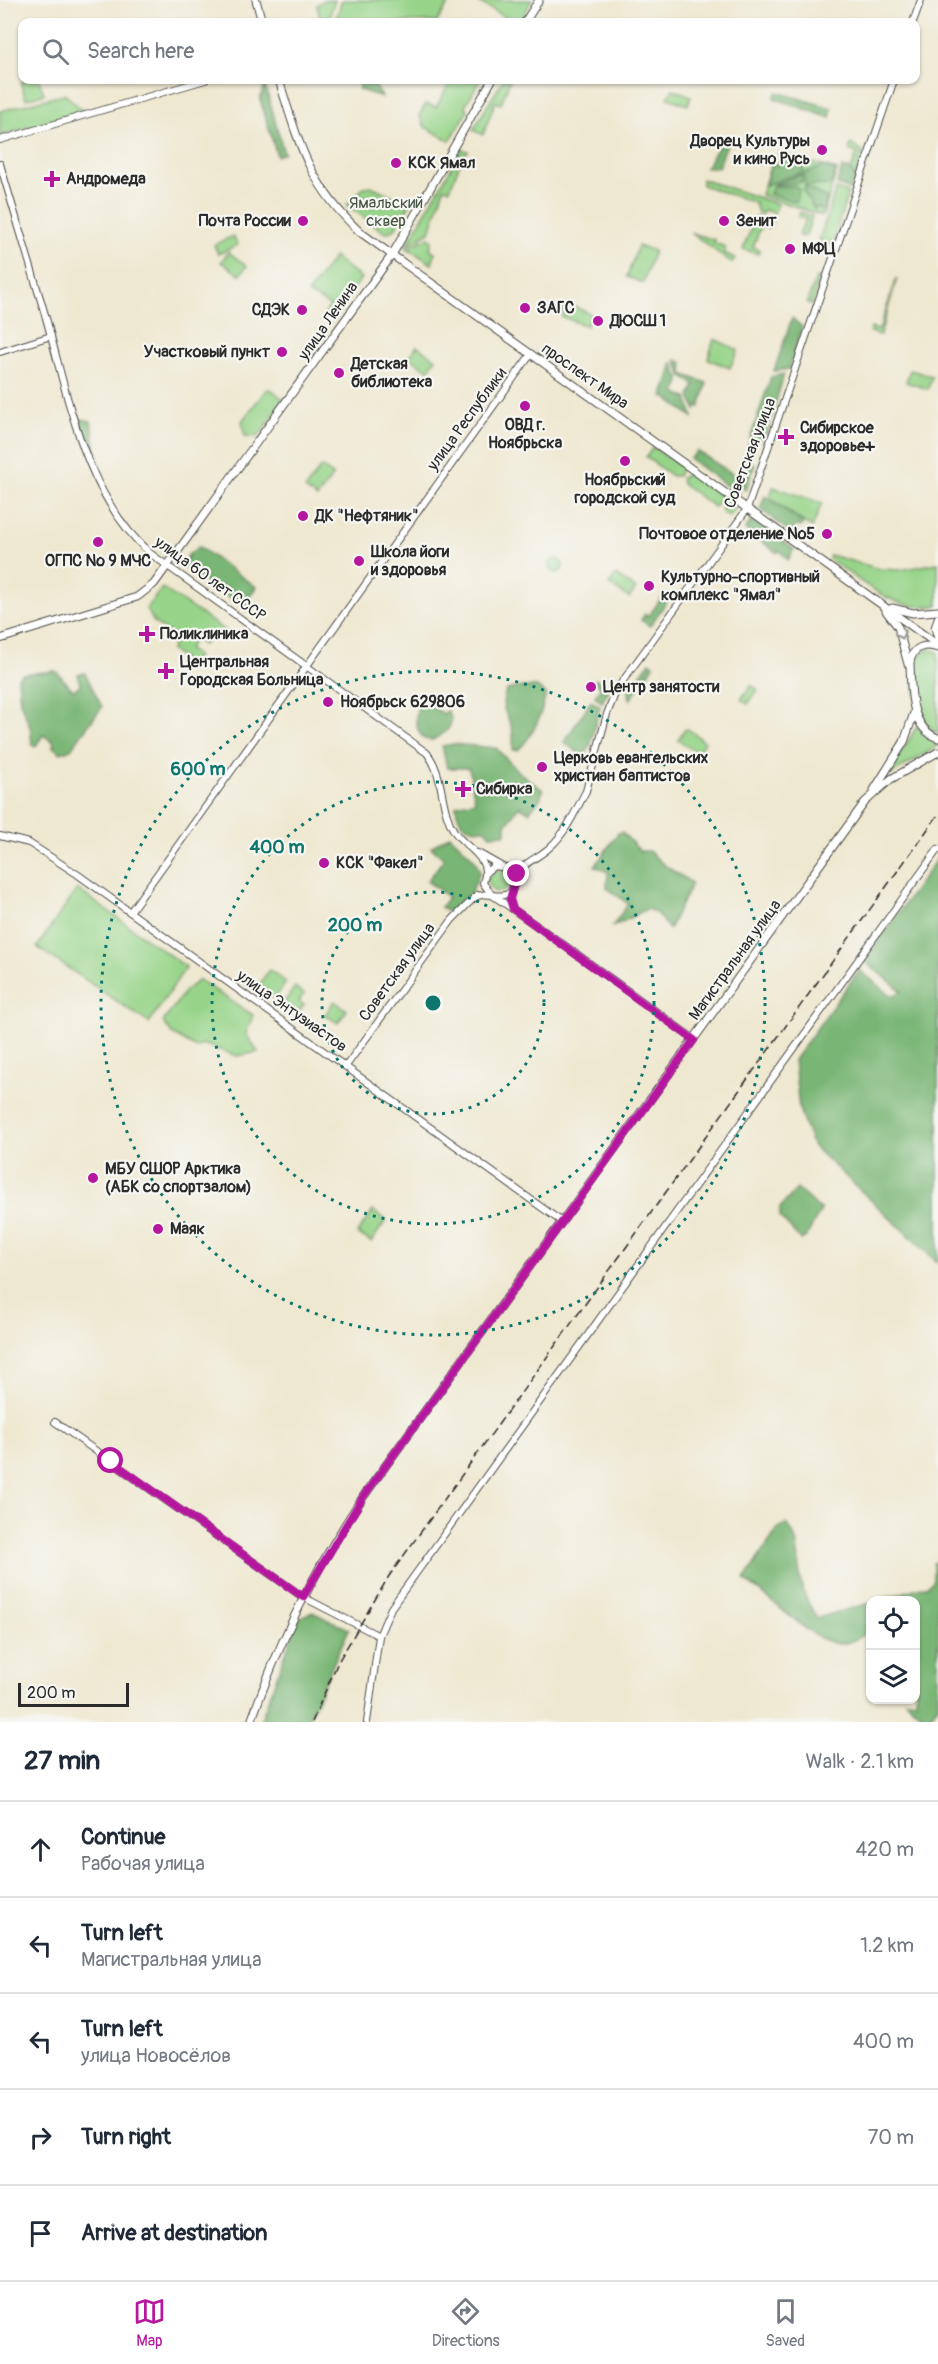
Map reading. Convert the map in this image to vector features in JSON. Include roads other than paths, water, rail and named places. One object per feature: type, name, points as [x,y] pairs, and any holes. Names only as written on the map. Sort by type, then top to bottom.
[{"type":"main road","points":[[256,0],[261,18]]},
{"type":"main road","points":[[528,18],[539,0]]},
{"type":"main road","points":[[914,18],[921,0]]},
{"type":"main road","points":[[0,140],[191,84]]},
{"type":"main road","name":"проспект Мира","points":[[280,84],[304,157],[321,189],[352,225],[938,646]]},
{"type":"main road","name":"улица Ленина","points":[[0,639],[137,597],[150,589],[392,255],[490,84]]},
{"type":"main road","name":"Советская улица","points":[[532,860],[554,843],[586,791],[607,714],[617,689],[747,509],[893,84]]},
{"type":"main road","name":"улица 60 лет СССР","points":[[0,164],[77,426],[99,482],[118,515],[136,540],[168,567],[309,666],[427,753],[439,774],[450,822],[483,864],[484,879]]},
{"type":"main road","points":[[0,352],[51,336]]},
{"type":"main road","name":"улица Республики","points":[[309,666],[531,354]]},
{"type":"main road","points":[[877,600],[906,612],[938,611]]},
{"type":"main road","points":[[877,600],[898,627],[910,676],[914,705],[922,726],[938,738]]},
{"type":"main road","points":[[938,618],[935,628],[938,639]]},
{"type":"main road","points":[[910,676],[911,657],[915,650],[927,645],[938,646]]},
{"type":"main road","points":[[130,912],[309,666]]},
{"type":"main road","points":[[865,802],[909,733],[914,705]]},
{"type":"main road","name":"Магистральная улица","points":[[251,1722],[272,1663],[303,1597],[363,1497],[865,802],[891,779],[938,752]]},
{"type":"main road","name":"улица Энтузиастов","points":[[0,836],[29,843],[130,912],[562,1222]]},
{"type":"main road","points":[[467,845],[512,873],[514,886]]},
{"type":"main road","points":[[367,1722],[379,1636],[391,1608],[938,849]]},
{"type":"main road","points":[[532,860],[491,868],[484,879],[492,895],[694,1040]]},
{"type":"main road","points":[[513,909],[510,899],[519,871],[532,860]]},
{"type":"main road","name":"Советская улица","points":[[346,1066],[452,920],[482,889],[484,879]]},
{"type":"main road","points":[[474,898],[483,894],[505,896],[514,886]]},
{"type":"main road","points":[[55,1422],[303,1597],[379,1636]]},
{"type":"railway","points":[[312,1722],[338,1662],[389,1576],[938,815]]},
{"type":"place","name":"Дворец Культуры и кино Русь","points":[[822,150]]},
{"type":"place","name":"КСК Ямал","points":[[396,163]]},
{"type":"place","name":"Андромеда","points":[[52,179]]},
{"type":"place","name":"Почта России","points":[[303,221]]},
{"type":"place","name":"Зенит","points":[[724,221]]},
{"type":"place","name":"МФЦ","points":[[790,249]]},
{"type":"place","name":"ЗАГС","points":[[525,308]]},
{"type":"place","name":"СДЭК","points":[[302,310]]},
{"type":"place","name":"ДЮСШ 1","points":[[598,321]]},
{"type":"place","name":"Участковый пункт","points":[[282,352]]},
{"type":"place","name":"Детская библиотека","points":[[339,373]]},
{"type":"place","name":"ОВД г. Ноябрьска","points":[[525,406]]},
{"type":"place","name":"Сибирское здоровье+","points":[[786,437]]},
{"type":"place","name":"Ноябрьский городской суд","points":[[625,461]]},
{"type":"place","name":"ДК \"Нефтяник\"","points":[[303,516]]},
{"type":"place","name":"Почтовое отделение №5","points":[[827,534]]},
{"type":"place","name":"ОГПС № 9 МЧС","points":[[98,542]]},
{"type":"place","name":"Школа йоги и здоровья","points":[[359,561]]},
{"type":"place","name":"Культурно-спортивный комплекс \"Ямал\"","points":[[649,586]]},
{"type":"place","name":"Поликлиника","points":[[147,634]]},
{"type":"place","name":"Центральная Городская Больница","points":[[166,671]]},
{"type":"place","name":"Центр занятости","points":[[591,687]]},
{"type":"place","name":"Ноябрьск 629806","points":[[328,702]]},
{"type":"place","name":"Церковь евангельских христиан баптистов","points":[[542,767]]},
{"type":"place","name":"Сибирка","points":[[463,789]]},
{"type":"place","name":"КСК \"Факел\"","points":[[324,863]]},
{"type":"place","name":"МБУ СШОР Арктика (АБК со спортзалом)","points":[[93,1178]]},
{"type":"place","name":"Маяк","points":[[158,1229]]},
{"type":"park label","name":"Ямальский сквер","points":[[386,212]]}]
